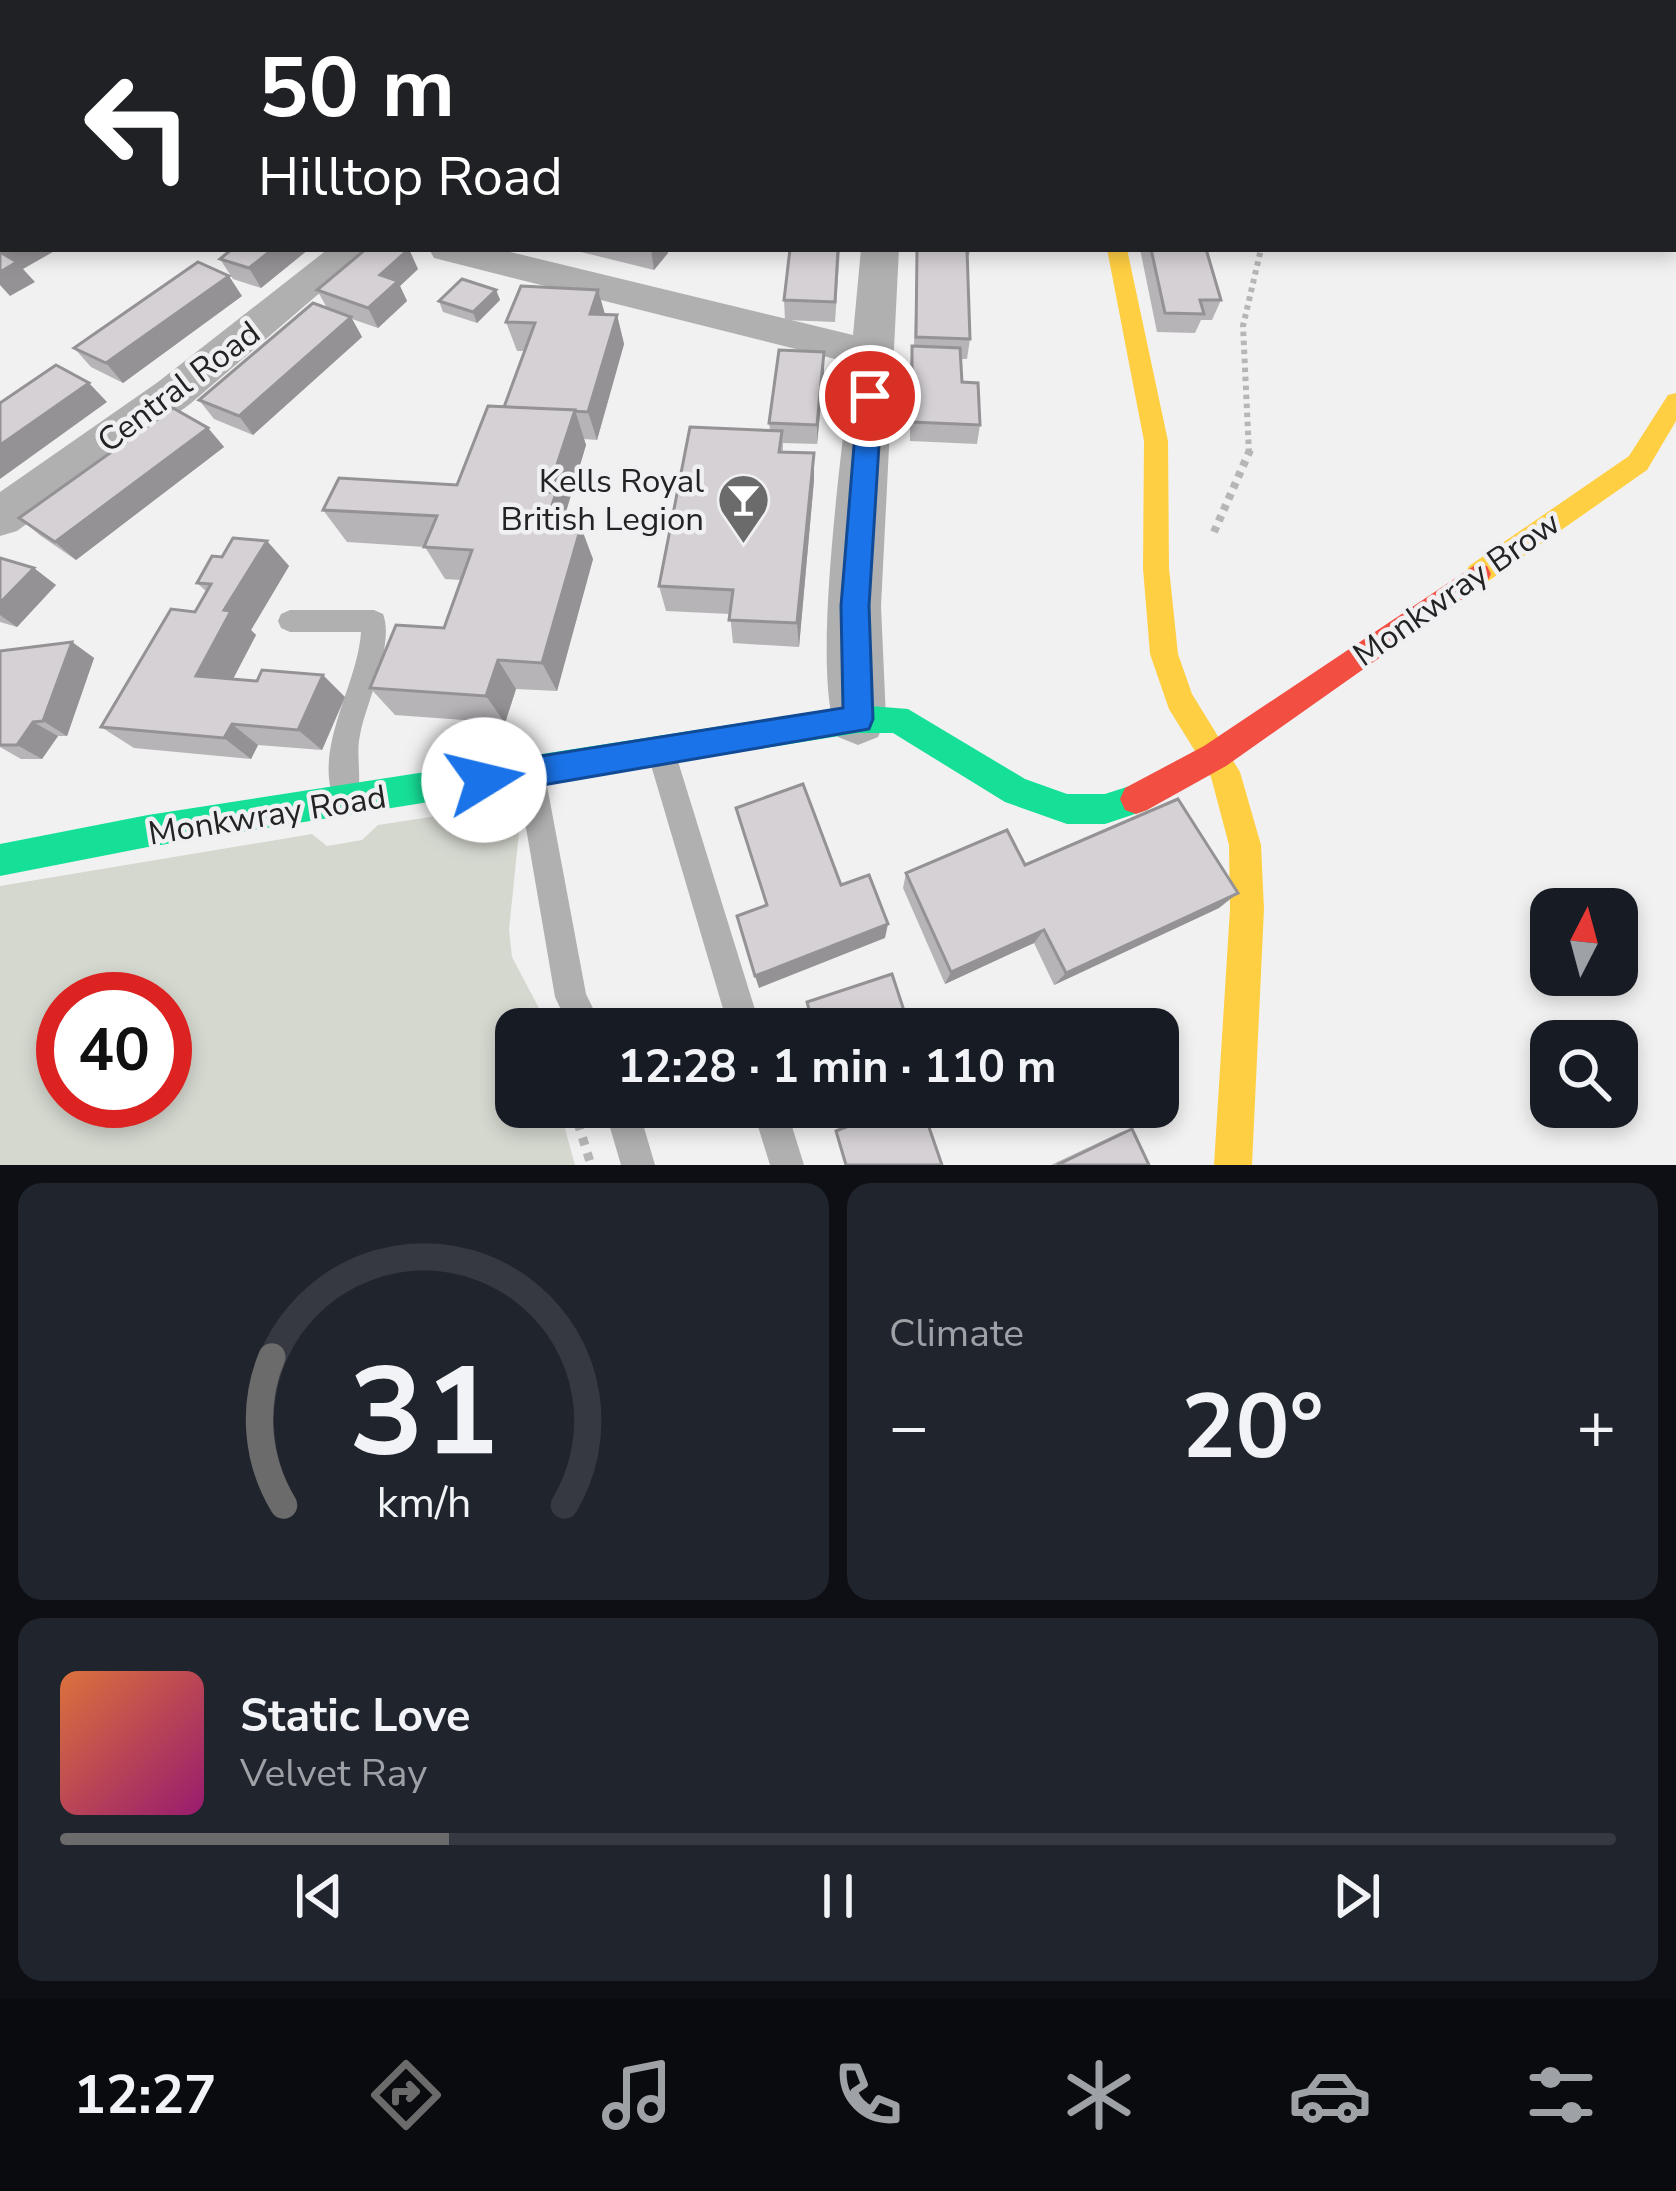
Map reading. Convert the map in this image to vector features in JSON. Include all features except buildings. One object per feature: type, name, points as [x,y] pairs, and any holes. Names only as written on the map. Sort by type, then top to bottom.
[{"type":"street","name":"Central Road","points":[[0,518],[174,393],[348,252]]},
{"type":"street","points":[[460,252],[873,354]]},
{"type":"street","points":[[858,719],[855,606],[880,252]]},
{"type":"street","points":[[1118,252],[1156,441],[1156,568],[1164,654],[1179,700],[1231,791],[1245,845],[1247,909],[1233,1165]]},
{"type":"street","name":"Monkwray Brow","points":[[1215,756],[1638,463],[1676,400]]},
{"type":"street","name":"Monkwray Road","points":[[0,860],[148,831],[858,719],[897,719],[1016,791],[1067,809],[1105,809],[1123,803],[1215,756]]},
{"type":"lane","points":[[290,621],[374,621],[373,642],[345,740],[345,802]]},
{"type":"lane","points":[[661,753],[740,1008]]},
{"type":"lane","points":[[530,773],[576,1008]]},
{"type":"lane","points":[[627,1128],[638,1165]]},
{"type":"lane","points":[[776,1128],[787,1165]]},
{"type":"path","points":[[1156,568],[1213,534],[1250,450],[1244,326],[1261,252]]},
{"type":"path","points":[[580,1128],[591,1165]]},
{"type":"shaded area","points":[[522,803],[509,930],[512,957],[539,1008],[495,1008],[495,1128],[565,1128],[575,1165],[0,1165],[0,886],[312,834],[327,846],[362,840],[378,825]]},
{"type":"traffic: fast","points":[[0,860],[148,831],[858,719],[897,719],[1016,791],[1067,809],[1105,809],[1136,799]]},
{"type":"traffic: slow","points":[[1118,252],[1156,441],[1156,568],[1164,654],[1179,700],[1225,772],[1245,845],[1247,909],[1233,1165]]},
{"type":"traffic: slow","points":[[1478,574],[1638,463],[1676,401]]},
{"type":"traffic: jam","points":[[1136,799],[1215,756],[1478,574]]},
{"type":"place","name":"Kells Royal British Legion","points":[[743,545]]},
{"type":"route","points":[[484,780],[858,719],[855,606],[870,396]]}]
